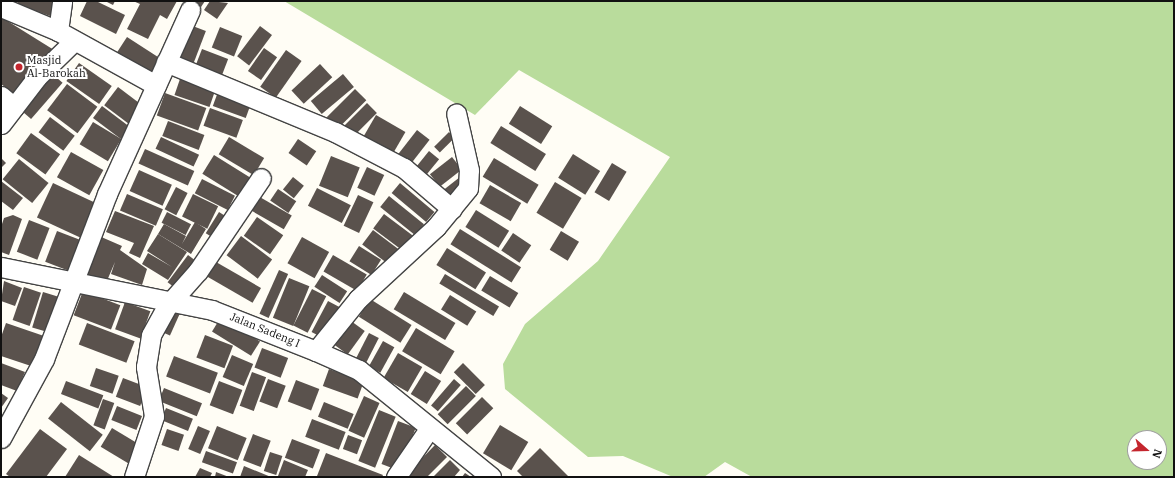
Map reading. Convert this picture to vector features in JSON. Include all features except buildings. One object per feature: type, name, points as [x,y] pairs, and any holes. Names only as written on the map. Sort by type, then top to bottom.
[{"type":"street","points":[[58,31],[62,1]]},
{"type":"street","points":[[1,7],[58,31],[156,84]]},
{"type":"street","points":[[1,438],[44,359],[108,194],[190,10]]},
{"type":"street","points":[[1,124],[8,101],[74,41]]},
{"type":"street","points":[[166,62],[263,101],[404,168],[452,209]]},
{"type":"street","points":[[316,351],[358,299],[404,260],[452,209],[468,188],[469,170],[456,113]]},
{"type":"street","points":[[134,477],[154,416],[146,367],[152,335],[167,306],[174,300],[261,178]]},
{"type":"street","name":"Jalan Sadeng I","points":[[1,267],[73,282],[174,300],[246,321],[359,370],[429,429],[491,477]]},
{"type":"street","points":[[396,477],[429,429]]},
{"type":"green space","points":[[284,1],[1174,1],[1174,477],[752,477],[725,462],[704,477],[673,477],[623,456],[588,457],[505,389],[503,364],[525,324],[598,261],[670,157],[519,70],[475,115]]},
{"type":"place","name":"Masjid Al-Barokah","points":[[19,67]]}]
